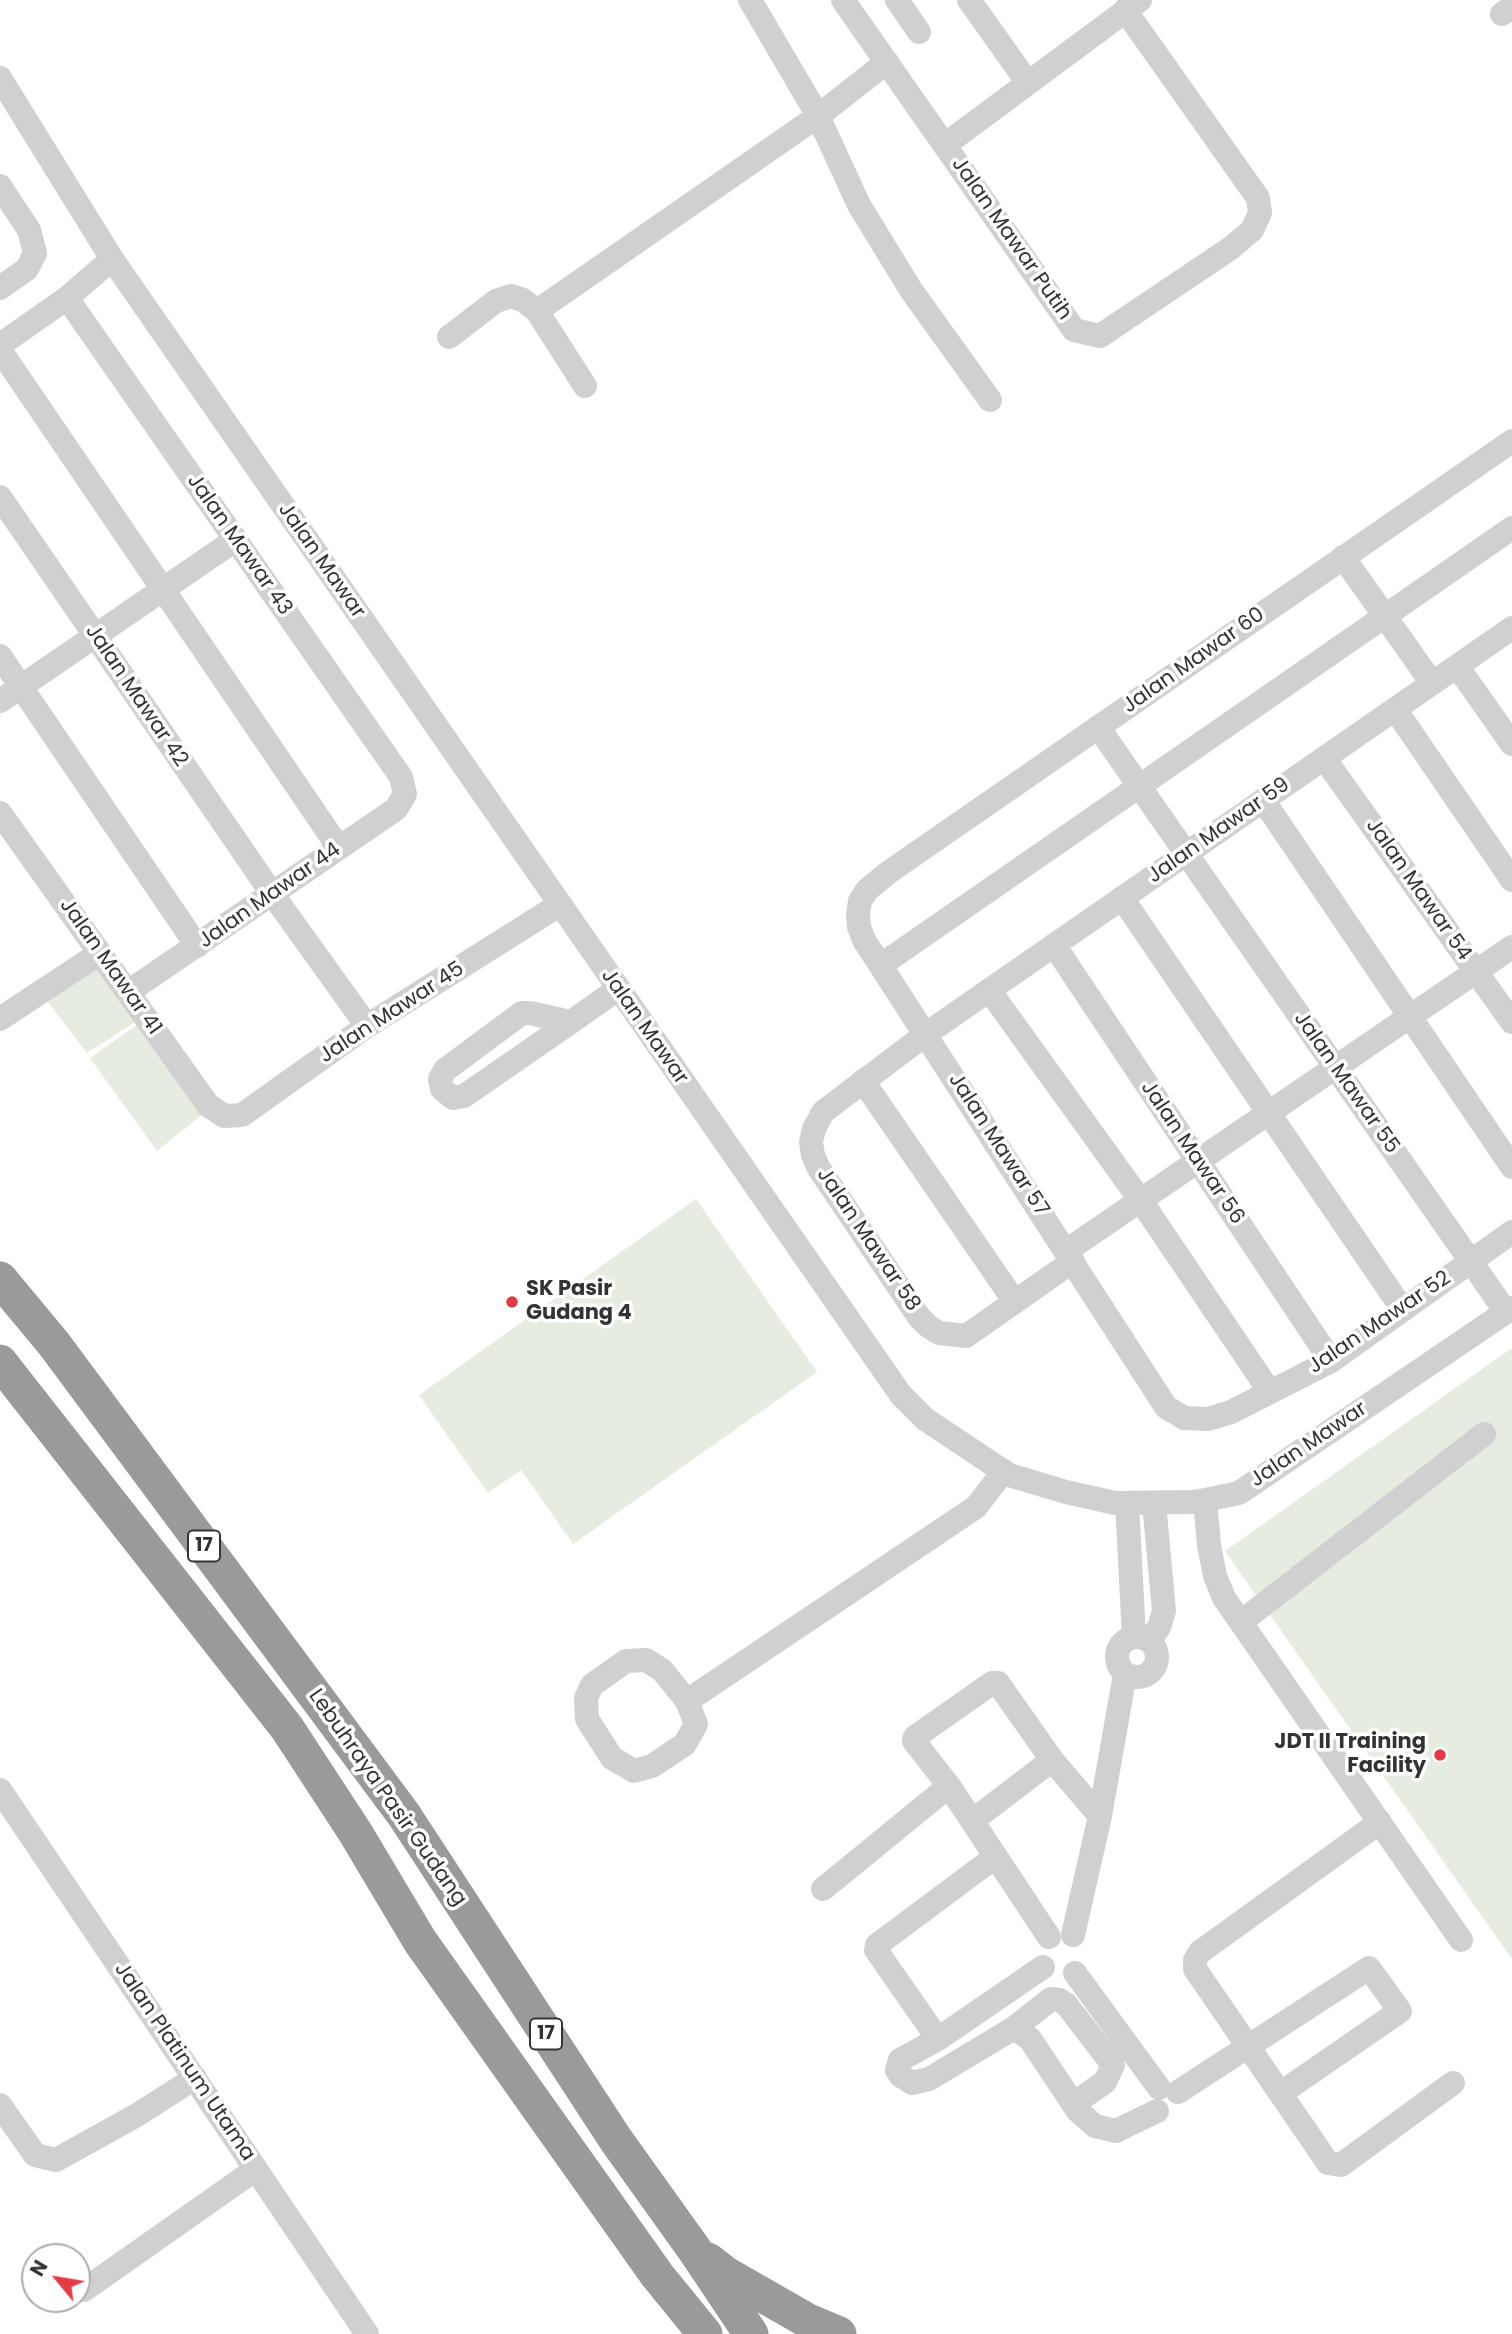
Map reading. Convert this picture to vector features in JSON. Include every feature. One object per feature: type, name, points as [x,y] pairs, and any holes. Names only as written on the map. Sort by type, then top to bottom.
[{"type":"highway","name":"Lebuhraya Pasir Gudang","points":[[0,1279],[54,1344],[404,1815],[615,2140],[694,2249],[751,2334]]},
{"type":"highway","name":"Lebuhraya Pasir Gudang","points":[[0,1362],[287,1728],[355,1832],[420,1941],[657,2275],[705,2334]]},
{"type":"highway","points":[[694,2249],[726,2274],[808,2321],[838,2334]]},
{"type":"highway","points":[[657,2275],[690,2334]]},
{"type":"street","points":[[750,0],[818,116],[859,205],[911,290],[990,400]]},
{"type":"street","name":"Jalan Mawar Putih","points":[[844,0],[1074,330],[1100,336],[1231,248],[1252,230],[1260,213],[1258,198],[1132,5]]},
{"type":"street","points":[[897,0],[919,32]]},
{"type":"street","points":[[969,0],[1028,83]]},
{"type":"street","points":[[946,144],[1132,5]]},
{"type":"street","points":[[537,311],[818,116],[887,62]]},
{"type":"street","name":"Jalan Mawar","points":[[0,78],[112,259],[901,1395],[925,1419],[1010,1475],[1066,1492],[1115,1503],[1205,1500],[1239,1493],[1509,1310]]},
{"type":"street","points":[[0,186],[29,230],[35,253],[27,269],[0,288]]},
{"type":"street","points":[[112,259],[67,298],[0,348],[340,848]]},
{"type":"street","points":[[449,337],[496,301],[511,296],[523,300],[537,311],[585,386]]},
{"type":"street","name":"Jalan Mawar 43","points":[[67,298],[401,777],[405,794]]},
{"type":"street","name":"Jalan Mawar 60","points":[[876,881],[1512,441]]},
{"type":"street","name":"Jalan Mawar 42","points":[[0,497],[273,895],[367,1027]]},
{"type":"street","points":[[881,965],[1512,528]]},
{"type":"street","points":[[0,701],[235,540]]},
{"type":"street","points":[[1343,557],[1432,683]]},
{"type":"street","name":"Jalan Mawar 59","points":[[926,1034],[1512,628]]},
{"type":"street","points":[[0,656],[197,946]]},
{"type":"street","points":[[1457,666],[1512,744]]},
{"type":"street","points":[[1395,709],[1512,880]]},
{"type":"street","name":"Jalan Mawar 55","points":[[1098,727],[1471,1262],[1509,1310]]},
{"type":"street","name":"Jalan Mawar 54","points":[[1324,758],[1512,1022]]},
{"type":"street","name":"Jalan Mawar 44","points":[[128,992],[396,809],[405,794]]},
{"type":"street","points":[[1263,800],[1512,1167]]},
{"type":"street","name":"Jalan Mawar 41","points":[[0,813],[208,1105],[224,1116]]},
{"type":"street","name":"Jalan Mawar 57","points":[[876,881],[860,901],[859,927],[864,940],[1166,1407]]},
{"type":"street","points":[[1122,898],[1403,1310]]},
{"type":"street","name":"Jalan Mawar 45","points":[[224,1116],[242,1115],[367,1027],[559,905]]},
{"type":"street","name":"Jalan Mawar 56","points":[[1054,945],[1331,1361]]},
{"type":"street","name":"Jalan Mawar 58","points":[[926,1034],[824,1112],[814,1129],[811,1142],[818,1167],[919,1317],[939,1333],[966,1336],[1014,1302],[1141,1201],[1512,947]]},
{"type":"street","points":[[0,1019],[100,953]]},
{"type":"street","points":[[571,1023],[522,1013],[445,1070],[440,1079],[442,1089],[453,1098],[464,1096],[571,1023],[618,989]]},
{"type":"street","points":[[989,990],[1141,1201],[1270,1392]]},
{"type":"street","points":[[863,1080],[1014,1302]]},
{"type":"street","name":"Jalan Mawar 52","points":[[1166,1407],[1184,1418],[1208,1419],[1231,1412],[1331,1361],[1512,1232]]},
{"type":"street","points":[[1241,1622],[1484,1434]]},
{"type":"street","points":[[687,1701],[976,1507],[1004,1471]]},
{"type":"street","points":[[1205,1500],[1215,1576],[1224,1598],[1461,1940]]},
{"type":"street","points":[[1127,1503],[1141,1639],[1157,1654],[1154,1670],[1140,1678],[1125,1674],[1116,1661],[1120,1645],[1141,1639],[1159,1627],[1164,1611],[1154,1503]]},
{"type":"street","points":[[646,1660],[662,1670],[687,1701],[696,1724],[685,1744],[652,1766],[634,1771],[612,1758],[587,1719],[586,1699],[592,1685],[626,1661],[646,1660]]},
{"type":"street","points":[[1100,1816],[1052,1760],[998,1683],[992,1683],[915,1737],[914,1741],[949,1786],[995,1857],[1061,1936],[1083,1946],[1084,1961],[1075,1973],[1058,1977],[1043,1967],[1040,1949],[1061,1936],[1100,1816],[1125,1674]]},
{"type":"street","points":[[972,1821],[1052,1760]]},
{"type":"street","points":[[823,1889],[949,1786]]},
{"type":"street","name":"Jalan Platinum Utama","points":[[0,1790],[367,2334]]},
{"type":"street","points":[[1380,1822],[1200,1952],[1195,1960],[1195,1969],[1328,2163],[1341,2165],[1453,2083]]},
{"type":"street","points":[[938,2039],[876,1950],[877,1945],[995,1857]]},
{"type":"street","points":[[1043,1967],[938,2039],[900,2060],[897,2070],[912,2083],[929,2079],[1014,2028],[1051,1999],[1059,2000],[1066,2004],[1112,2065],[1105,2082],[1073,2104]]},
{"type":"street","points":[[1014,2028],[1030,2039],[1078,2111],[1096,2126],[1116,2131],[1369,1968],[1400,2011],[1281,2093]]},
{"type":"street","points":[[1075,1973],[1165,2097]]},
{"type":"street","points":[[0,2105],[35,2155],[57,2160],[195,2078]]},
{"type":"street","points":[[91,2285],[256,2169]]},
{"type":"shaded area","points":[[99,965],[140,1019],[87,1053],[48,1002]]},
{"type":"shaded area","points":[[140,1023],[204,1113],[157,1151],[90,1058]]},
{"type":"shaded area","points":[[696,1199],[817,1372],[573,1544],[521,1470],[488,1493],[419,1395]]},
{"type":"shaded area","name":"JDT II Training Facility","points":[[1512,1348],[1512,1959],[1225,1551]]},
{"type":"place","name":"SK Pasir Gudang 4","points":[[512,1302]]},
{"type":"place","name":"JDT II Training Facility","points":[[1440,1755]]}]
